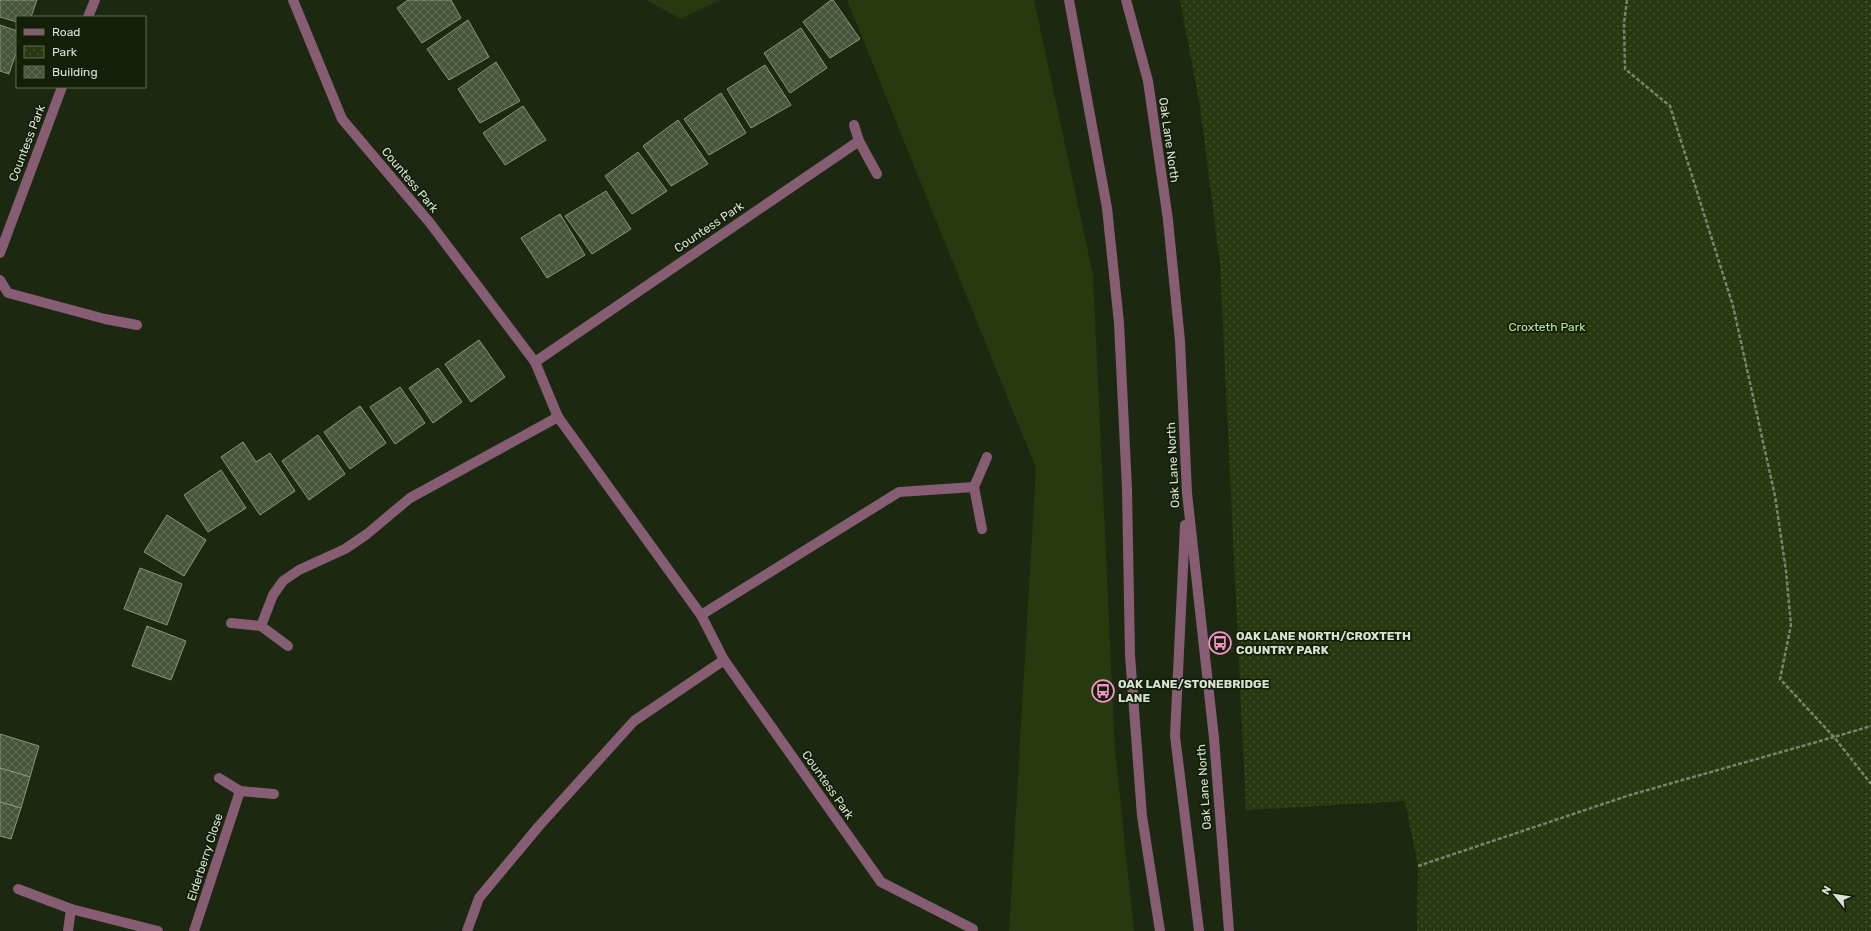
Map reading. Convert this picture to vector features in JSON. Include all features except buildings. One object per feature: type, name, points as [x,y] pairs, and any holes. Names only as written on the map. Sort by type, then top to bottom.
[{"type":"street","points":[[88,16],[95,0]]},
{"type":"street","name":"Countess Park","points":[[293,0],[342,119],[430,223],[535,362],[558,417],[701,615],[724,660],[881,882],[973,929]]},
{"type":"street","points":[[1069,0],[1107,208],[1119,323],[1127,488],[1130,655],[1142,816],[1160,931]]},
{"type":"street","name":"Oak Lane North","points":[[1126,0],[1148,81],[1168,220],[1180,341],[1187,493],[1214,738],[1228,931]]},
{"type":"street","name":"Countess Park","points":[[0,253],[62,88]]},
{"type":"street","points":[[854,125],[859,141],[877,174]]},
{"type":"street","name":"Countess Park","points":[[535,362],[859,141]]},
{"type":"street","points":[[0,280],[8,293],[106,319],[136,325]]},
{"type":"street","points":[[261,626],[273,595],[283,581],[299,570],[344,549],[367,534],[410,498],[558,417]]},
{"type":"street","points":[[982,528],[974,486],[987,457]]},
{"type":"street","points":[[701,615],[899,492],[974,486]]},
{"type":"street","points":[[1187,493],[1175,736],[1199,931]]},
{"type":"street","points":[[231,623],[261,626],[288,646]]},
{"type":"street","points":[[467,931],[479,898],[539,826],[634,721],[724,660]]},
{"type":"street","points":[[219,778],[240,791],[274,794]]},
{"type":"street","name":"Elderberry Close","points":[[194,931],[240,791]]},
{"type":"street","points":[[18,890],[71,909],[158,931]]},
{"type":"street","points":[[68,931],[71,909]]},
{"type":"path","points":[[1627,0],[1624,23],[1624,69],[1670,106],[1734,306],[1775,496],[1786,571],[1791,625],[1780,679],[1834,737],[1871,784]]},
{"type":"path","points":[[1418,866],[1630,795],[1871,726]]},
{"type":"green space","points":[[646,0],[720,0],[681,19]]},
{"type":"green space","points":[[847,0],[1034,0],[1093,275],[1115,750],[1134,931],[1009,931],[1036,468]]},
{"type":"green space","name":"Croxteth Park","points":[[1180,0],[1871,0],[1871,931],[1417,931],[1418,866],[1405,801],[1246,810],[1220,263],[1200,106]]},
{"type":"place","name":"OAK LANE NORTH/CROXTETH COUNTRY PARK","points":[[1220,643]]},
{"type":"place","name":"OAK LANE/STONEBRIDGE LANE","points":[[1103,691]]}]
